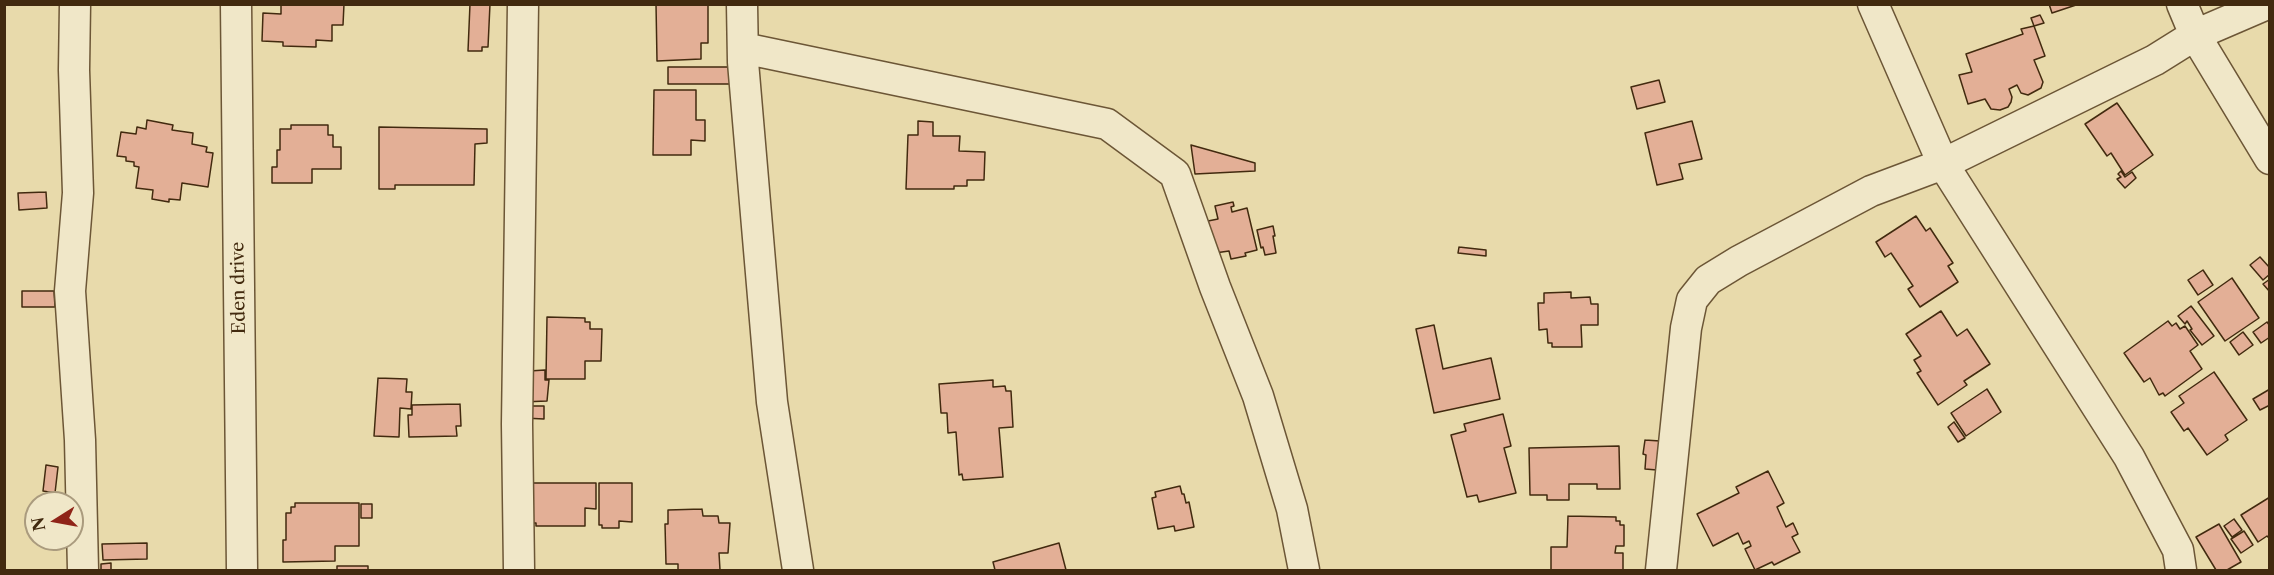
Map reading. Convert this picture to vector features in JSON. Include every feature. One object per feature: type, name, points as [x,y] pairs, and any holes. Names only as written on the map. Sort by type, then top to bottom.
[{"type":"street","points":[[75,4],[74,70],[78,193],[70,291],[80,440],[83,570]]},
{"type":"street","name":"Eden drive","points":[[236,4],[242,570]]},
{"type":"street","points":[[519,570],[517,424],[523,4]]},
{"type":"street","points":[[742,4],[743,48],[772,402],[798,570]]},
{"type":"street","points":[[1873,4],[1943,164],[2129,457],[2178,550],[2181,570]]},
{"type":"street","points":[[2182,4],[2195,35],[2270,159]]},
{"type":"street","points":[[1661,570],[1684,340],[1692,300],[1708,280],[1738,261],[1871,191],[1943,164],[2155,60],[2195,35],[2267,4]]},
{"type":"street","points":[[743,48],[1107,124],[1175,174],[1257,396],[1292,509],[1304,570]]},
{"type":"building","points":[[281,4],[344,4],[343,25],[332,25],[332,41],[316,40],[316,47],[283,46],[283,42],[262,41],[263,13],[281,14]]},
{"type":"building","points":[[470,4],[490,4],[488,47],[482,47],[482,51],[468,51]]},
{"type":"building","points":[[656,4],[708,4],[708,43],[701,43],[701,59],[657,61]]},
{"type":"building","points":[[2049,4],[2079,4],[2052,13]]},
{"type":"building","points":[[2040,15],[2044,23],[2034,26],[2031,18]]},
{"type":"building","points":[[2034,26],[2045,56],[2034,60],[2043,82],[2041,88],[2028,95],[2021,93],[2017,85],[2009,89],[2011,102],[2008,107],[2000,110],[1991,109],[1985,99],[1968,104],[1959,75],[1972,72],[1966,54],[2023,34],[2021,29]]},
{"type":"building","points":[[668,67],[732,67],[732,84],[668,84]]},
{"type":"building","points":[[1659,80],[1665,102],[1637,109],[1631,87]]},
{"type":"building","points":[[654,90],[696,90],[696,120],[705,120],[705,141],[691,140],[691,155],[653,155]]},
{"type":"building","points":[[2117,103],[2153,155],[2125,175],[2111,153],[2107,156],[2085,124]]},
{"type":"building","points":[[147,120],[173,125],[172,130],[193,133],[192,144],[207,147],[206,152],[213,153],[208,187],[182,183],[180,200],[169,199],[169,202],[152,199],[153,190],[136,188],[139,167],[134,166],[134,162],[126,161],[126,157],[117,156],[121,132],[136,134],[137,127],[146,129]]},
{"type":"building","points":[[918,121],[933,122],[933,136],[960,136],[959,151],[985,152],[984,180],[967,180],[967,186],[954,186],[954,189],[906,189],[908,135],[918,135]]},
{"type":"building","points":[[1692,121],[1702,159],[1679,164],[1683,179],[1657,185],[1645,133]]},
{"type":"building","points":[[291,125],[328,125],[328,135],[333,135],[333,147],[341,147],[341,169],[312,169],[312,183],[272,183],[272,167],[277,167],[277,150],[280,150],[280,129],[291,129]]},
{"type":"building","points":[[379,127],[487,129],[487,143],[475,144],[474,185],[395,185],[395,189],[379,189]]},
{"type":"building","points":[[1191,145],[1255,163],[1255,171],[1195,174]]},
{"type":"building","points":[[2121,171],[2125,177],[2132,172],[2136,178],[2125,188],[2117,179],[2121,177],[2118,174]]},
{"type":"building","points":[[46,192],[47,208],[19,210],[18,193]]},
{"type":"building","points":[[1233,202],[1232,212],[1247,208],[1257,250],[1245,253],[1246,256],[1231,259],[1229,251],[1215,253],[1208,221],[1218,219],[1215,206]]},
{"type":"building","points":[[1916,216],[1926,231],[1930,228],[1953,263],[1948,266],[1958,282],[1920,307],[1908,289],[1913,286],[1891,253],[1885,257],[1876,242]]},
{"type":"building","points":[[1273,226],[1276,253],[1265,255],[1257,230]]},
{"type":"building","points":[[1459,247],[1486,250],[1486,256],[1458,253]]},
{"type":"building","points":[[2260,257],[2270,268],[2270,274],[2263,280],[2250,265]]},
{"type":"building","points":[[2203,270],[2213,285],[2198,295],[2188,280]]},
{"type":"building","points":[[2232,278],[2259,318],[2225,341],[2198,302]]},
{"type":"building","points":[[2270,279],[2270,292],[2263,284]]},
{"type":"building","points":[[22,291],[54,291],[55,307],[22,307]]},
{"type":"building","points":[[1571,292],[1571,298],[1590,297],[1591,304],[1598,304],[1598,325],[1581,325],[1582,347],[1552,347],[1552,343],[1548,343],[1547,329],[1539,330],[1538,303],[1544,303],[1544,293]]},
{"type":"building","points":[[2191,306],[2214,336],[2202,345],[2190,330],[2192,329],[2187,321],[2185,324],[2178,316]]},
{"type":"building","points":[[1941,311],[1957,336],[1967,329],[1990,364],[1964,381],[1967,385],[1938,405],[1917,373],[1921,371],[1914,360],[1921,356],[1906,334]]},
{"type":"building","points":[[547,317],[585,318],[585,322],[590,322],[590,329],[602,329],[601,361],[585,361],[585,379],[546,379]]},
{"type":"building","points":[[2168,321],[2172,326],[2176,323],[2180,329],[2185,326],[2198,345],[2190,351],[2202,369],[2165,396],[2163,393],[2159,395],[2150,378],[2144,382],[2124,353]]},
{"type":"building","points":[[2267,322],[2270,326],[2270,337],[2261,343],[2253,332]]},
{"type":"building","points":[[1434,325],[1443,369],[1491,358],[1500,399],[1434,413],[1416,329]]},
{"type":"building","points":[[2243,332],[2253,345],[2239,355],[2230,342]]},
{"type":"building","points":[[545,370],[545,380],[549,380],[547,401],[522,402],[529,371]]},
{"type":"building","points":[[2214,372],[2247,420],[2225,435],[2228,440],[2207,455],[2188,428],[2184,431],[2171,412],[2184,403],[2179,396]]},
{"type":"building","points":[[378,378],[407,379],[406,392],[412,392],[411,409],[400,408],[399,437],[374,436]]},
{"type":"building","points":[[993,380],[993,387],[1005,386],[1006,391],[1011,391],[1013,427],[999,428],[1003,477],[963,480],[962,474],[959,475],[956,432],[948,433],[947,413],[941,413],[939,384]]},
{"type":"building","points":[[1987,389],[2001,412],[1966,436],[1951,413]]},
{"type":"building","points":[[2270,389],[2270,405],[2260,410],[2253,399]]},
{"type":"building","points":[[460,404],[461,426],[456,426],[457,436],[409,437],[408,415],[412,415],[412,405]]},
{"type":"building","points":[[524,406],[544,406],[544,419],[524,418]]},
{"type":"building","points":[[1503,414],[1511,446],[1504,448],[1516,493],[1479,502],[1477,495],[1467,497],[1451,435],[1466,431],[1464,424]]},
{"type":"building","points":[[1954,422],[1965,438],[1958,442],[1948,427]]},
{"type":"building","points":[[1645,440],[1660,441],[1657,470],[1645,469],[1646,455],[1643,454]]},
{"type":"building","points":[[1619,446],[1620,489],[1597,489],[1597,484],[1569,484],[1569,500],[1547,500],[1547,495],[1530,495],[1529,448]]},
{"type":"building","points":[[46,465],[58,467],[55,491],[43,491]]},
{"type":"building","points":[[1768,471],[1784,503],[1777,507],[1786,527],[1793,523],[1798,534],[1792,537],[1800,552],[1774,565],[1772,562],[1755,570],[1745,549],[1751,546],[1749,541],[1743,544],[1738,533],[1713,546],[1697,514],[1739,493],[1736,487]]},
{"type":"building","points":[[531,483],[596,483],[596,509],[585,508],[585,526],[536,526],[536,523],[531,523]]},
{"type":"building","points":[[599,483],[632,483],[632,522],[619,521],[619,528],[602,528],[602,525],[599,525]]},
{"type":"building","points":[[1180,486],[1186,503],[1189,502],[1194,527],[1175,531],[1174,526],[1158,529],[1152,498],[1156,497],[1155,492]]},
{"type":"building","points":[[2270,497],[2270,539],[2267,536],[2258,542],[2241,515]]},
{"type":"building","points":[[295,503],[359,503],[359,546],[335,546],[335,561],[283,562],[286,513],[291,513],[291,507],[295,507]]},
{"type":"building","points":[[361,504],[372,504],[372,518],[361,518]]},
{"type":"building","points":[[702,509],[703,516],[718,516],[719,523],[730,523],[728,553],[719,553],[720,570],[678,570],[678,564],[666,564],[665,524],[668,524],[668,510]]},
{"type":"building","points":[[1568,516],[1616,517],[1620,525],[1624,525],[1624,546],[1616,546],[1615,553],[1623,553],[1623,570],[1551,570],[1551,547],[1567,547]]},
{"type":"building","points":[[2234,519],[2242,530],[2232,537],[2224,526]]},
{"type":"building","points":[[2219,524],[2241,562],[2227,570],[2216,570],[2196,537]]},
{"type":"building","points":[[2244,531],[2253,545],[2241,553],[2231,539]]},
{"type":"building","points":[[147,543],[147,559],[103,560],[102,544]]},
{"type":"building","points":[[1059,543],[1066,570],[995,570],[993,562]]},
{"type":"building","points":[[111,563],[111,570],[101,570],[101,564]]},
{"type":"building","points":[[337,566],[368,566],[368,570],[337,570]]}]
